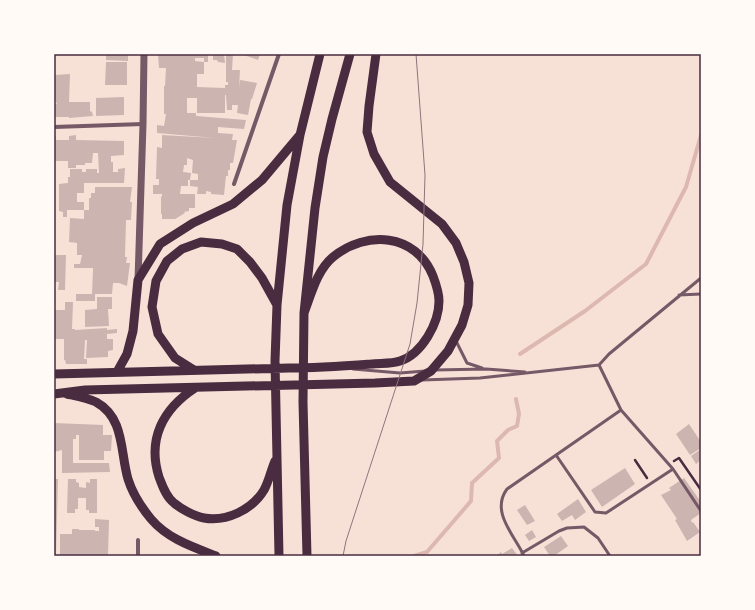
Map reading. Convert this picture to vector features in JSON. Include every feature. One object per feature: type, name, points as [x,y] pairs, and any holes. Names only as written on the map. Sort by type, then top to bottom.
[{"type":"main road","points":[[279,556],[275,361],[277,305],[287,205],[300,135],[320,54]]},
{"type":"main road","points":[[307,556],[303,402],[304,313],[315,208],[323,157],[350,54]]},
{"type":"main road","points":[[59,393],[85,390],[414,381],[431,371],[448,351],[462,325],[468,304],[469,283],[464,262],[456,243],[442,224],[390,182],[374,154],[368,132],[369,106],[376,54]]},
{"type":"main road","points":[[117,372],[127,354],[133,330],[138,280],[160,244],[193,223],[233,204],[262,180],[300,135]]},
{"type":"main road","points":[[54,374],[327,367],[400,362],[414,353],[423,344],[432,329],[437,316],[439,300],[436,284],[430,268],[421,256],[406,245],[392,240],[367,240],[341,251],[325,264],[304,313]]},
{"type":"main road","points":[[194,370],[175,358],[158,334],[152,307],[156,281],[167,261],[182,249],[201,242],[222,244],[236,249],[250,262],[262,278],[277,305]]},
{"type":"main road","points":[[196,387],[181,397],[163,419],[155,444],[156,466],[162,487],[173,502],[203,518],[222,518],[238,513],[252,504],[264,490],[277,456]]},
{"type":"main road","points":[[59,393],[96,402],[113,419],[120,431],[128,479],[138,499],[151,519],[164,531],[181,543],[216,556]]},
{"type":"street","points":[[138,280],[144,54]]},
{"type":"street","points":[[234,184],[279,54]]},
{"type":"street","points":[[54,127],[143,124]]},
{"type":"street","points":[[138,540],[138,556]]},
{"type":"lane","points":[[414,381],[480,378],[599,365],[609,354],[701,278]]},
{"type":"lane","points":[[679,295],[701,294]]},
{"type":"lane","points":[[455,338],[467,363],[486,369]]},
{"type":"lane","points":[[599,365],[622,410],[673,469],[701,511]]},
{"type":"lane","points":[[327,367],[400,373],[486,369],[535,372]]},
{"type":"lane","points":[[610,556],[598,538],[584,527],[567,528],[559,531],[523,555],[503,518],[500,504],[506,489],[622,410]]},
{"type":"lane","points":[[556,455],[595,512],[606,513],[673,469]]},
{"type":"building","points":[[106,54],[128,54],[128,61],[106,60]]},
{"type":"building","points":[[158,54],[208,54],[208,62],[204,62],[204,74],[197,74],[197,87],[225,88],[225,85],[228,85],[228,82],[226,82],[226,54],[233,54],[232,70],[240,70],[239,88],[240,80],[257,83],[251,99],[248,115],[237,113],[238,105],[232,105],[232,110],[227,110],[226,95],[225,113],[197,113],[197,98],[187,98],[187,113],[196,113],[196,116],[246,120],[244,129],[218,127],[218,133],[233,134],[232,140],[237,140],[233,163],[230,163],[230,170],[228,170],[228,176],[226,176],[224,195],[211,194],[211,192],[206,191],[206,194],[197,194],[198,187],[190,186],[190,180],[188,180],[188,186],[181,186],[180,194],[195,194],[195,208],[189,208],[189,211],[184,212],[185,213],[175,219],[162,219],[162,194],[153,194],[153,185],[159,185],[159,179],[156,179],[157,147],[162,148],[162,135],[215,138],[157,133],[157,125],[164,126],[166,114],[164,114],[164,86],[166,68],[159,68]],"holes":[[[195,58],[204,58],[204,62],[195,61]],[[187,158],[193,160],[192,173],[198,174],[198,180],[190,180],[191,173],[183,172],[184,165],[187,165]]]},
{"type":"building","points":[[213,54],[224,54],[225,63],[213,60]]},
{"type":"building","points":[[241,54],[260,54],[258,60]]},
{"type":"building","points":[[106,62],[127,62],[127,85],[105,85]]},
{"type":"building","points":[[70,74],[69,102],[90,102],[90,111],[92,112],[93,116],[69,118],[54,117],[54,104],[57,104],[55,100],[54,75]]},
{"type":"building","points":[[124,97],[124,115],[96,116],[96,98]]},
{"type":"building","points":[[76,135],[76,140],[124,141],[124,155],[111,156],[111,162],[113,162],[113,172],[118,172],[118,169],[125,168],[124,183],[84,183],[84,193],[77,193],[77,202],[84,202],[84,210],[67,210],[67,217],[63,217],[63,212],[59,211],[59,184],[68,183],[70,169],[82,169],[82,172],[86,172],[86,169],[97,169],[97,173],[99,173],[98,153],[93,153],[92,163],[76,165],[76,168],[68,168],[68,161],[54,161],[54,136],[56,136],[56,140],[69,140],[69,136]]},
{"type":"building","points":[[95,187],[132,187],[130,202],[132,202],[131,220],[126,220],[125,257],[127,257],[126,263],[130,263],[127,286],[119,283],[113,283],[112,294],[95,294],[95,301],[76,301],[76,294],[92,294],[93,268],[74,268],[74,264],[80,264],[82,255],[77,255],[77,243],[69,242],[70,218],[84,219],[84,210],[89,210],[89,198],[91,198],[91,193],[95,193]]},
{"type":"building","points":[[54,255],[66,255],[65,290],[58,290],[59,282],[54,282]]},
{"type":"building","points":[[97,297],[112,297],[112,309],[108,309],[109,326],[85,327],[85,310],[97,309]]},
{"type":"building","points":[[65,302],[73,302],[72,329],[117,329],[117,333],[107,334],[107,339],[113,339],[113,350],[108,351],[108,357],[86,358],[87,340],[85,340],[84,359],[87,359],[87,364],[66,364],[64,360],[64,339],[54,339],[54,310],[65,310]]},
{"type":"building","points":[[54,423],[103,425],[103,435],[112,435],[111,451],[104,451],[104,460],[79,460],[79,435],[76,435],[76,439],[73,439],[73,463],[109,463],[110,472],[62,473],[62,450],[54,452]]},
{"type":"building","points":[[689,424],[701,442],[701,448],[690,455],[676,434]]},
{"type":"building","points":[[701,449],[701,460],[696,464],[691,456]]},
{"type":"building","points":[[625,468],[635,484],[602,507],[591,490]]},
{"type":"building","points":[[684,478],[701,502],[701,513],[691,520],[700,532],[687,541],[675,520],[677,519],[661,495],[671,490],[669,488]]},
{"type":"building","points":[[54,479],[58,479],[56,556],[54,556]]},
{"type":"building","points":[[68,479],[76,479],[76,482],[79,483],[79,487],[86,488],[86,482],[90,483],[90,479],[97,479],[97,513],[89,513],[89,510],[86,510],[86,498],[78,498],[78,509],[75,509],[75,513],[67,513]]},
{"type":"building","points":[[578,499],[586,512],[575,520],[572,515],[562,521],[557,514]]},
{"type":"building","points":[[525,505],[535,521],[527,525],[517,510]]},
{"type":"building","points":[[95,519],[109,520],[108,556],[60,556],[60,534],[72,534],[72,529],[99,531],[99,527],[95,527]]},
{"type":"building","points":[[532,530],[536,537],[529,541],[525,535]]},
{"type":"building","points":[[561,536],[568,546],[554,556],[550,556],[544,547]]},
{"type":"building","points":[[512,548],[518,556],[496,556],[501,552],[502,554]]},
{"type":"waterway","points":[[520,354],[585,311],[646,264],[686,187],[701,135]]},
{"type":"waterway","points":[[414,556],[427,552],[471,501],[472,483],[499,458],[497,441],[508,430],[517,426],[519,414],[516,399]]},
{"type":"tram line","points":[[343,556],[346,541],[410,344],[417,303],[423,244],[425,175],[416,54]]}]
